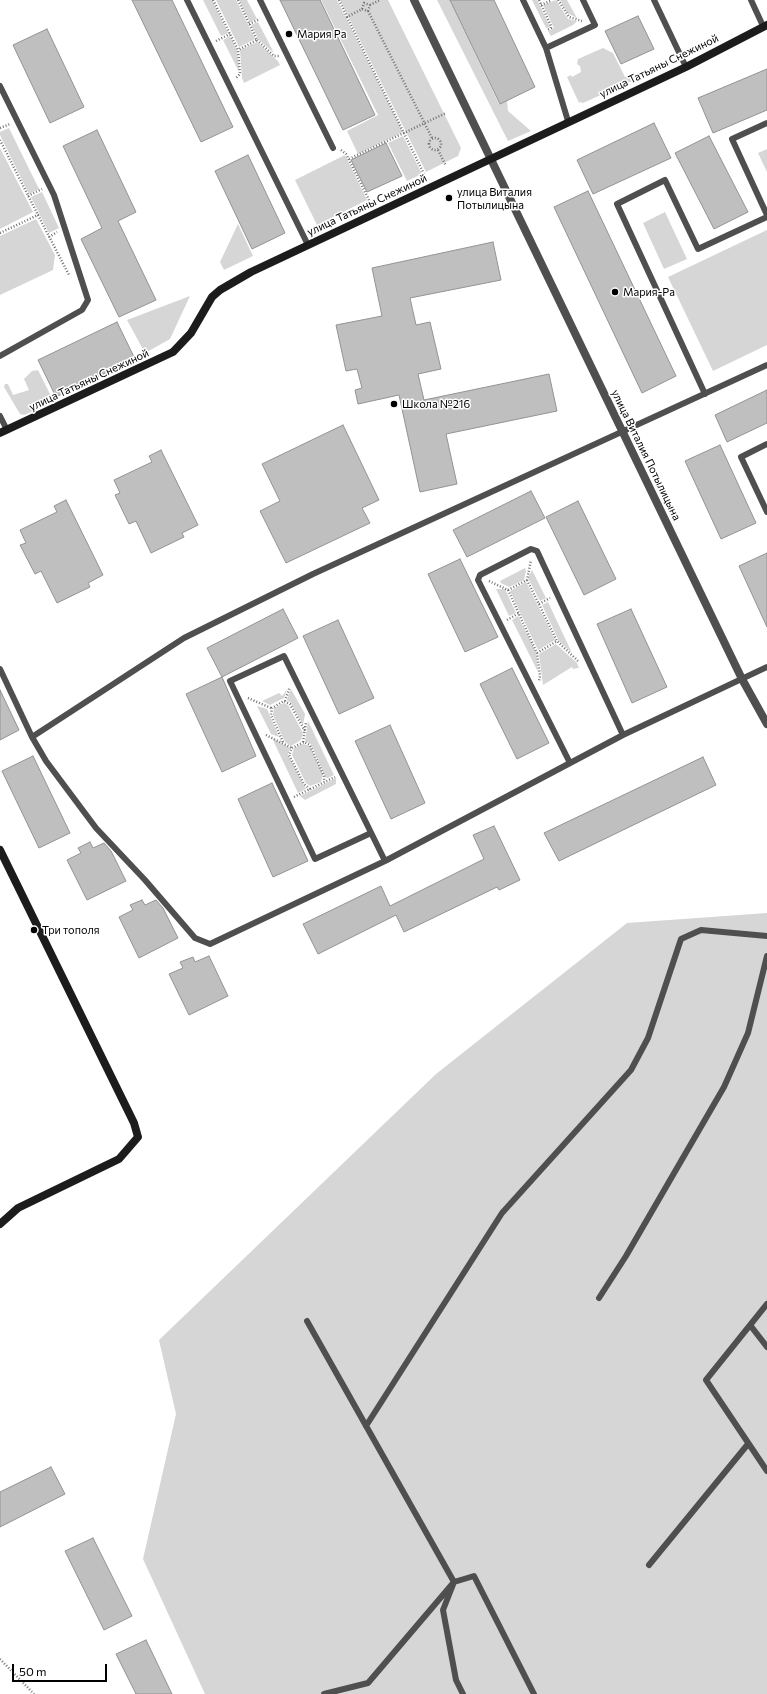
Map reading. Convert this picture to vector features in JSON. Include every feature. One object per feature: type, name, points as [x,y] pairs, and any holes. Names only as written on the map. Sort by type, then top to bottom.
[{"type":"street","name":"улица Виталия Потылицына","points":[[414,0],[492,158],[742,679],[767,724]]},
{"type":"street","name":"улица Татьяны Снежиной","points":[[4,432],[100,388],[173,352],[192,333],[212,297],[220,290],[251,272],[568,121],[686,67],[765,26]]},
{"type":"street","points":[[0,850],[134,1123],[138,1137],[119,1159],[18,1208],[0,1224]]},
{"type":"lane","points":[[188,0],[308,245]]},
{"type":"lane","points":[[260,0],[333,148]]},
{"type":"lane","points":[[523,0],[546,48],[568,121]]},
{"type":"lane","points":[[546,48],[595,25],[583,0]]},
{"type":"lane","points":[[654,0],[686,67]]},
{"type":"lane","points":[[751,0],[765,26]]},
{"type":"lane","points":[[0,86],[49,186],[88,300],[82,310],[0,356]]},
{"type":"lane","points":[[705,394],[617,204],[666,180],[698,249],[767,216],[732,139],[767,123]]},
{"type":"lane","points":[[32,737],[184,638],[312,574],[767,365]]},
{"type":"lane","points":[[0,416],[4,432]]},
{"type":"lane","points":[[767,444],[740,457],[767,512]]},
{"type":"lane","points":[[570,763],[479,582],[479,577],[533,548],[537,551],[623,735]]},
{"type":"lane","points":[[371,833],[315,859],[230,681],[284,656],[385,861]]},
{"type":"lane","points":[[0,669],[32,737],[46,760],[96,828],[145,880],[195,938],[210,944],[385,861],[623,735],[767,667]]},
{"type":"lane","points":[[366,1426],[502,1213],[631,1070],[648,1038],[681,939],[701,930],[767,936]]},
{"type":"lane","points":[[599,1298],[626,1256],[724,1087],[748,1033],[767,956]]},
{"type":"lane","points":[[767,1304],[706,1380],[767,1471]]},
{"type":"lane","points":[[307,1321],[454,1582]]},
{"type":"lane","points":[[750,1325],[767,1347]]},
{"type":"lane","points":[[649,1565],[748,1444]]},
{"type":"lane","points":[[324,1694],[368,1683],[454,1582],[474,1576],[534,1694]]},
{"type":"lane","points":[[454,1582],[443,1610],[456,1680],[462,1694]]},
{"type":"path","points":[[214,0],[238,50],[240,75],[228,82]]},
{"type":"path","points":[[238,0],[257,40],[276,57],[286,53]]},
{"type":"path","points":[[339,0],[425,176]]},
{"type":"path","points":[[368,11],[370,5],[380,0]]},
{"type":"path","points":[[539,0],[551,27],[540,35]]},
{"type":"path","points":[[541,5],[552,0]]},
{"type":"path","points":[[558,0],[569,17],[595,25]]},
{"type":"path","points":[[362,9],[363,2],[370,5]]},
{"type":"path","points":[[347,17],[362,9],[368,11],[432,138]]},
{"type":"path","points":[[209,44],[230,34]]},
{"type":"path","points":[[238,50],[257,40]]},
{"type":"path","points":[[349,159],[446,113]]},
{"type":"path","points":[[432,138],[436,137],[441,142],[442,146],[438,150]]},
{"type":"path","points":[[432,138],[428,144],[433,150],[438,150]]},
{"type":"path","points":[[0,140],[72,279]]},
{"type":"path","points":[[333,148],[340,149],[346,154],[370,202]]},
{"type":"path","points":[[438,150],[446,166]]},
{"type":"path","points":[[28,196],[49,186]]},
{"type":"path","points":[[0,233],[38,215]]},
{"type":"path","points":[[533,548],[527,580],[557,641],[594,673]]},
{"type":"path","points":[[479,577],[508,590],[537,653],[540,676],[535,693]]},
{"type":"path","points":[[508,590],[527,580]]},
{"type":"path","points":[[539,604],[557,594]]},
{"type":"path","points":[[500,624],[519,613]]},
{"type":"path","points":[[537,653],[557,641]]},
{"type":"path","points":[[234,691],[272,708]]},
{"type":"path","points":[[272,708],[284,701],[290,704],[305,731]]},
{"type":"path","points":[[272,708],[271,715],[283,742]]},
{"type":"path","points":[[303,743],[306,719],[311,712]]},
{"type":"path","points":[[254,732],[258,732],[283,742],[292,748]]},
{"type":"path","points":[[310,789],[304,784],[290,755],[292,748],[303,743],[310,745],[324,776],[324,782]]},
{"type":"path","points":[[286,800],[342,774]]},
{"type":"path","points":[[0,1658],[34,1694]]},
{"type":"shaded area","points":[[203,0],[212,0],[228,33],[221,36]]},
{"type":"shaded area","points":[[216,0],[236,0],[255,39],[239,47]]},
{"type":"shaded area","points":[[239,0],[247,0],[257,19],[250,22]]},
{"type":"shaded area","points":[[321,0],[337,0],[403,132],[358,154],[347,131],[378,115]]},
{"type":"shaded area","points":[[340,0],[388,0],[461,148],[458,156],[426,172]]},
{"type":"shaded area","points":[[437,0],[450,0],[499,104],[507,100],[508,111],[531,131],[508,141]]},
{"type":"shaded area","points":[[532,0],[537,0],[550,27],[546,28]]},
{"type":"shaded area","points":[[556,0],[568,19],[577,21],[573,25],[551,36],[548,31],[554,28],[543,5]]},
{"type":"shaded area","points":[[560,0],[567,0],[577,18],[567,13]]},
{"type":"shaded area","points":[[258,22],[274,53],[259,40],[251,25]]},
{"type":"shaded area","points":[[230,36],[237,51],[239,72],[223,40]]},
{"type":"shaded area","points":[[257,42],[278,61],[280,65],[244,83],[242,78],[240,50]]},
{"type":"shaded area","points":[[603,48],[613,53],[625,77],[631,75],[634,80],[583,103],[579,103],[567,77],[571,75],[572,77],[581,72],[580,66],[577,64],[578,59]]},
{"type":"shaded area","points":[[9,128],[39,189],[29,194],[0,135],[0,132]]},
{"type":"shaded area","points":[[403,136],[422,174],[407,181],[388,143]]},
{"type":"shaded area","points":[[0,148],[33,212],[0,229]]},
{"type":"shaded area","points":[[767,149],[767,172],[758,153]]},
{"type":"shaded area","points":[[345,155],[367,200],[317,225],[295,180]]},
{"type":"shaded area","points":[[42,192],[59,228],[49,233],[31,197]]},
{"type":"shaded area","points":[[665,212],[687,259],[664,269],[643,223]]},
{"type":"shaded area","points":[[36,219],[55,255],[53,270],[0,295],[0,236]]},
{"type":"shaded area","points":[[238,224],[253,256],[224,270],[220,262]]},
{"type":"shaded area","points":[[767,230],[767,345],[713,371],[668,277]]},
{"type":"shaded area","points":[[190,296],[170,339],[145,353],[127,320]]},
{"type":"shaded area","points":[[38,370],[52,398],[57,396],[58,400],[24,415],[20,414],[4,387],[5,384],[8,384],[13,395],[29,390],[24,379],[32,371]]},
{"type":"shaded area","points":[[525,568],[526,571],[524,580],[509,587],[501,583],[500,581]]},
{"type":"shaded area","points":[[532,570],[546,598],[540,601],[528,578]]},
{"type":"shaded area","points":[[526,582],[555,640],[538,650],[510,591]]},
{"type":"shaded area","points":[[496,589],[505,589],[516,613],[509,616]]},
{"type":"shaded area","points":[[548,602],[572,653],[559,641],[542,605]]},
{"type":"shaded area","points":[[518,616],[536,652],[538,672],[512,620]]},
{"type":"shaded area","points":[[556,644],[577,663],[579,668],[573,669],[572,667],[543,685],[539,654]]},
{"type":"shaded area","points":[[288,688],[284,698],[270,705],[262,701],[279,693],[282,696]]},
{"type":"shaded area","points":[[291,689],[305,714],[303,725],[291,703],[287,700]]},
{"type":"shaded area","points":[[284,703],[288,705],[303,733],[301,740],[291,746],[285,742],[273,715],[274,708]]},
{"type":"shaded area","points":[[257,706],[267,709],[279,737],[271,734]]},
{"type":"shaded area","points":[[308,721],[334,775],[328,778],[326,778],[311,744],[305,741]]},
{"type":"shaded area","points":[[272,738],[290,748],[288,755],[306,789],[298,793]]},
{"type":"shaded area","points":[[303,744],[310,746],[323,774],[321,782],[310,786],[306,783],[292,755],[294,748]]},
{"type":"shaded area","points":[[336,778],[336,784],[305,800],[300,796]]},
{"type":"shaded area","points":[[767,913],[767,1694],[205,1694],[143,1559],[176,1414],[159,1340],[436,1074],[627,923]]},
{"type":"building","points":[[132,0],[172,0],[233,127],[201,142]]},
{"type":"building","points":[[280,0],[320,0],[375,115],[343,130]]},
{"type":"building","points":[[450,0],[494,0],[535,87],[500,104]]},
{"type":"building","points":[[638,16],[654,49],[621,64],[605,31]]},
{"type":"building","points":[[47,29],[84,107],[50,123],[13,45]]},
{"type":"building","points":[[767,69],[767,110],[713,133],[698,98]]},
{"type":"building","points":[[654,123],[671,158],[593,194],[577,160]]},
{"type":"building","points":[[97,130],[136,212],[118,221],[156,300],[119,317],[81,239],[102,228],[63,146]]},
{"type":"building","points":[[709,136],[748,212],[714,229],[675,153]]},
{"type":"building","points":[[386,143],[402,176],[367,192],[351,160]]},
{"type":"building","points":[[248,155],[285,233],[252,249],[215,171]]},
{"type":"building","points":[[588,191],[676,376],[642,393],[554,207]]},
{"type":"building","points":[[493,242],[501,280],[410,298],[416,325],[430,322],[441,369],[418,374],[424,400],[549,374],[557,411],[446,434],[457,484],[420,492],[399,395],[358,404],[355,390],[362,388],[357,369],[346,371],[336,325],[382,316],[372,268]]},
{"type":"building","points":[[117,322],[135,359],[56,397],[38,360]]},
{"type":"building","points":[[767,390],[767,423],[727,442],[715,415]]},
{"type":"building","points":[[343,425],[379,500],[362,508],[370,523],[286,563],[260,511],[280,501],[262,464]]},
{"type":"building","points":[[720,445],[756,523],[721,539],[685,461]]},
{"type":"building","points":[[161,450],[198,525],[182,533],[184,537],[151,553],[136,521],[129,524],[115,495],[120,493],[114,480],[152,462],[149,456]]},
{"type":"building","points":[[531,491],[545,518],[467,557],[453,530]]},
{"type":"building","points":[[66,500],[103,575],[88,583],[90,587],[57,603],[41,571],[35,574],[20,545],[26,543],[20,530],[57,512],[54,506]]},
{"type":"building","points":[[578,501],[616,579],[584,595],[546,517]]},
{"type":"building","points":[[767,553],[767,627],[739,566]]},
{"type":"building","points":[[460,559],[498,637],[465,652],[428,574]]},
{"type":"building","points":[[283,609],[298,638],[222,677],[207,648]]},
{"type":"building","points":[[631,609],[667,687],[632,703],[597,624]]},
{"type":"building","points":[[338,620],[374,698],[339,714],[303,636]]},
{"type":"building","points":[[512,668],[549,743],[517,759],[480,684]]},
{"type":"building","points":[[222,677],[256,756],[222,772],[186,694]]},
{"type":"building","points":[[0,690],[19,730],[0,740]]},
{"type":"building","points":[[390,725],[425,803],[391,819],[355,741]]},
{"type":"building","points":[[33,756],[70,833],[39,848],[2,771]]},
{"type":"building","points":[[703,757],[716,785],[559,861],[544,833]]},
{"type":"building","points":[[272,783],[308,861],[273,877],[238,799]]},
{"type":"building","points":[[494,826],[520,880],[499,890],[497,887],[404,932],[396,915],[318,954],[303,924],[381,886],[390,906],[484,859],[473,835]]},
{"type":"building","points":[[90,842],[93,848],[104,843],[111,851],[126,881],[87,900],[67,860],[81,853],[78,848]]},
{"type":"building","points":[[142,900],[145,905],[156,900],[163,908],[178,938],[139,958],[119,917],[133,910],[130,905]]},
{"type":"building","points":[[209,956],[228,996],[189,1015],[169,974],[183,968],[180,962],[193,957],[195,962]]},
{"type":"building","points":[[51,1467],[65,1494],[0,1527],[0,1492]]},
{"type":"building","points":[[93,1538],[132,1616],[104,1630],[65,1551]]},
{"type":"building","points":[[146,1640],[172,1694],[136,1694],[116,1654]]},
{"type":"place","name":"Мария Ра","points":[[289,34]]},
{"type":"place","name":"улица Виталия Потылицына","points":[[449,198]]},
{"type":"place","name":"Мария-Ра","points":[[615,292]]},
{"type":"place","name":"Школа №216","points":[[394,404]]},
{"type":"place","name":"Три тополя","points":[[34,930]]}]
